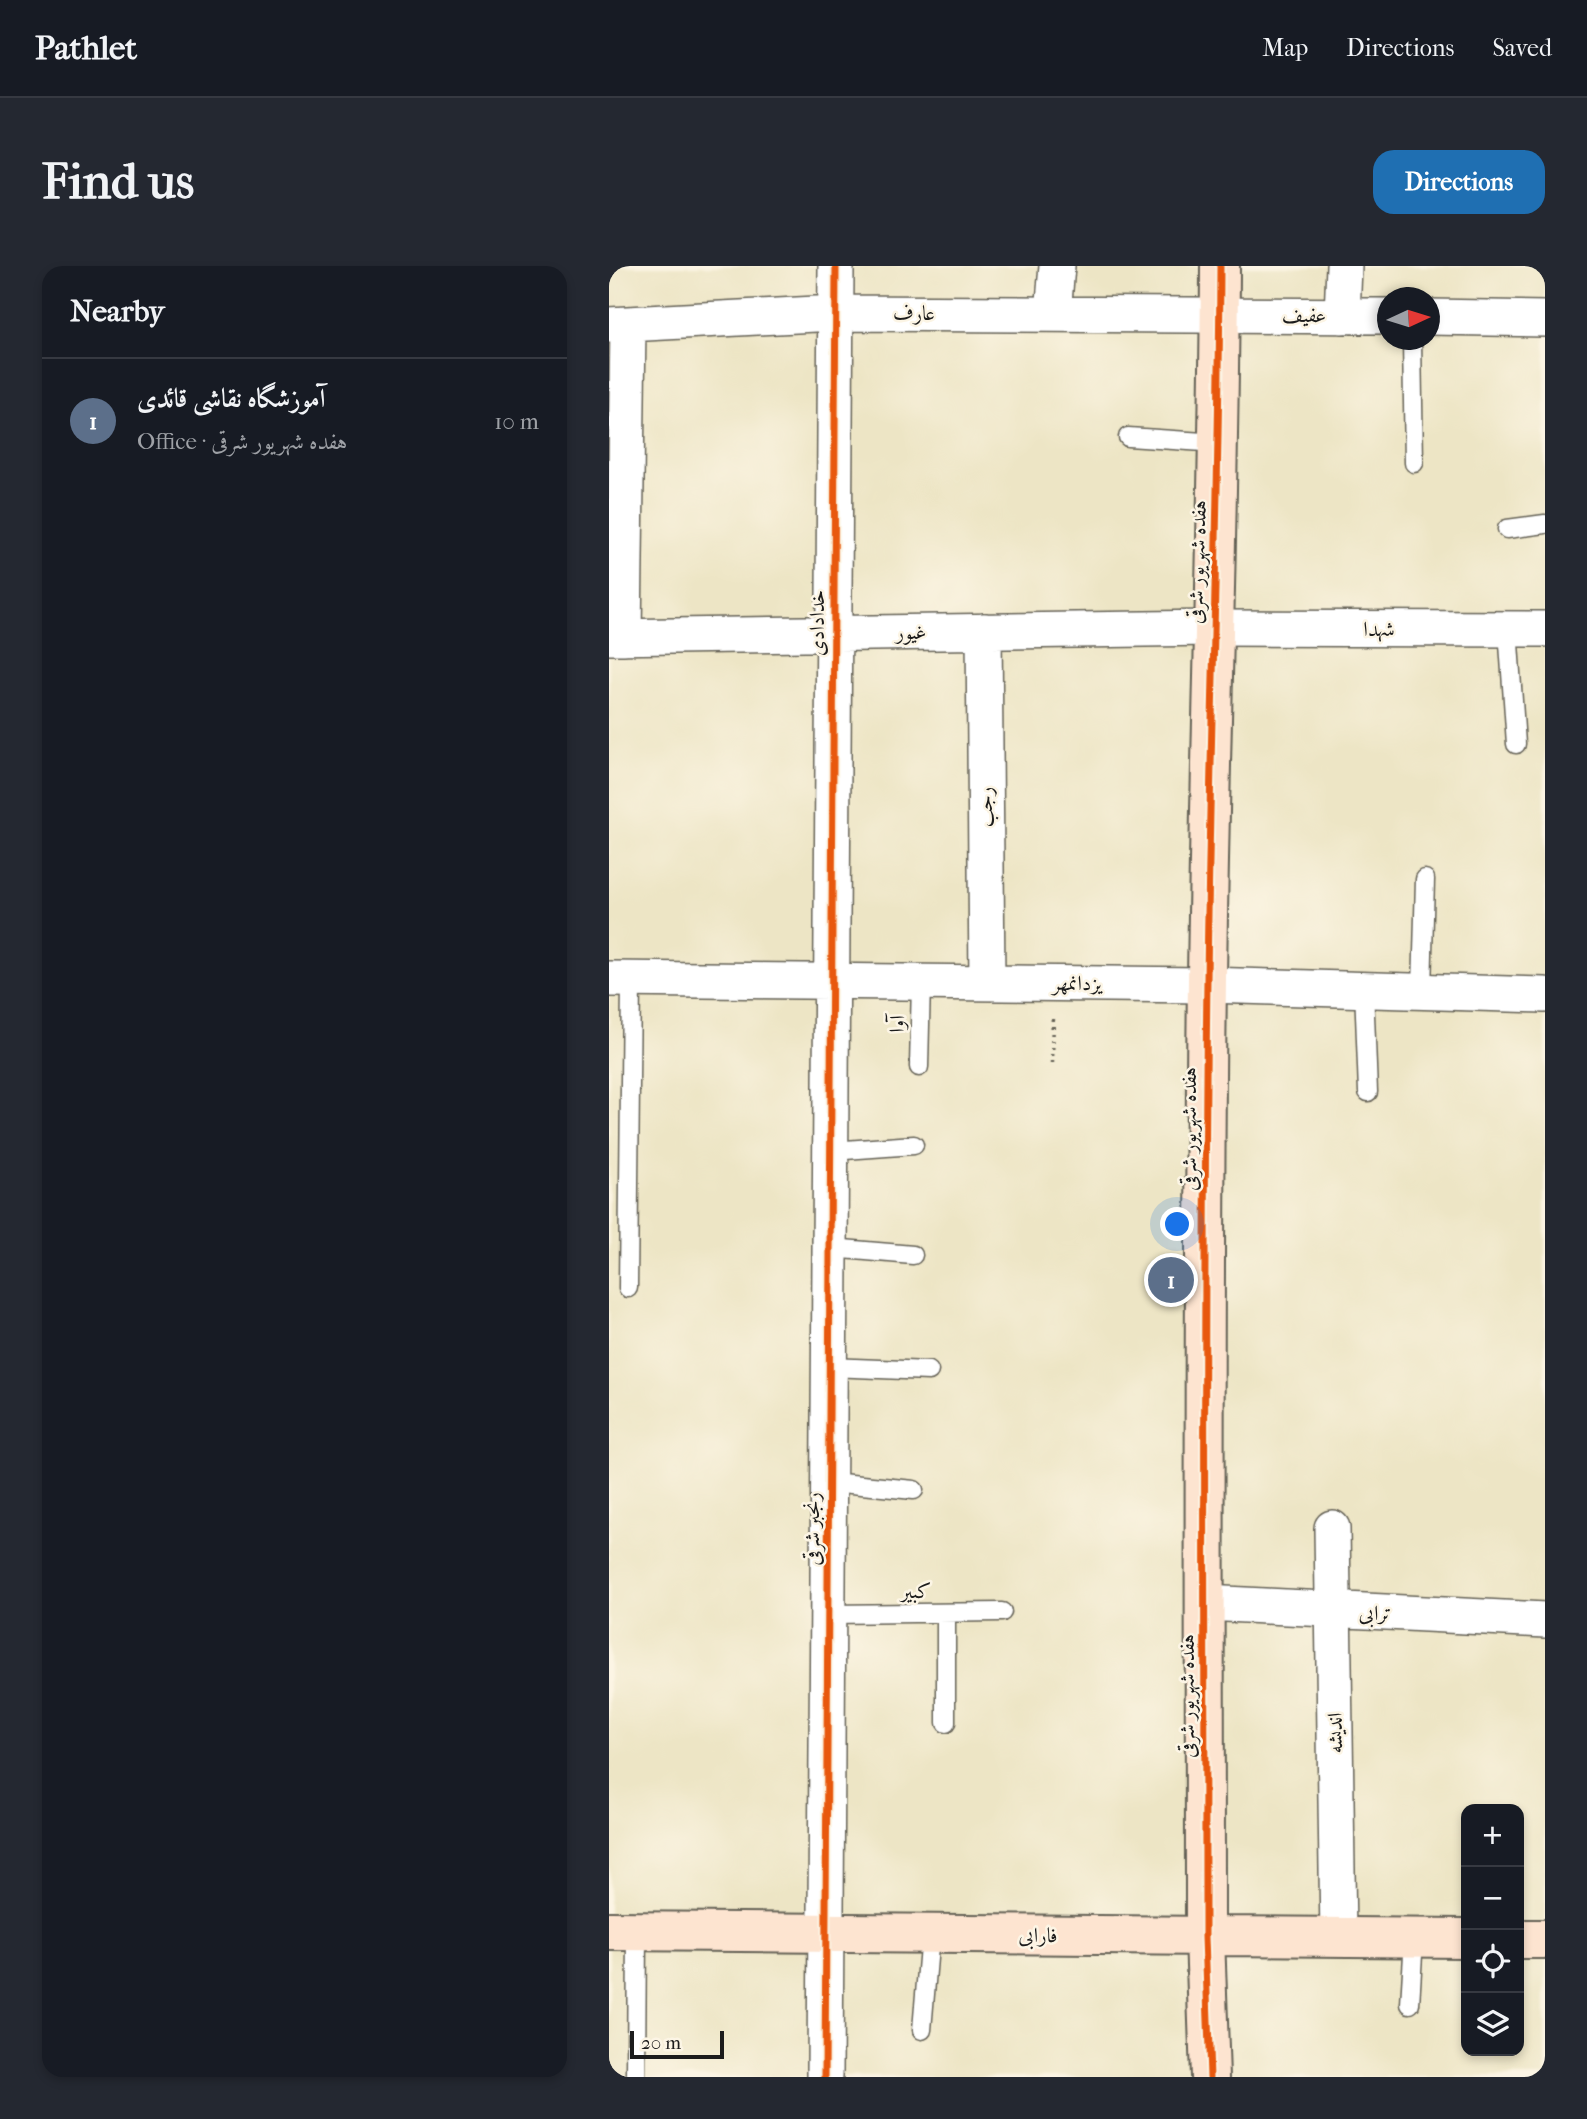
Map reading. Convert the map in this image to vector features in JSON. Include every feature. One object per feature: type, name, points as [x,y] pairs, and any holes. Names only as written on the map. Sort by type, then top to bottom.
[{"type":"street","name":"خدادادی","points":[[832,981],[835,266]]},
{"type":"street","points":[[1053,314],[1057,266]]},
{"type":"street","name":"هفده شهریور شرقی","points":[[1210,2077],[1205,1937],[1207,985],[1212,628],[1219,443],[1220,266]]},
{"type":"street","points":[[1342,316],[1344,266]]},
{"type":"street","name":"عارف","points":[[618,324],[835,313],[1220,313]]},
{"type":"street","name":"عفیف","points":[[1220,313],[1377,316]]},
{"type":"street","points":[[1440,317],[1545,319]]},
{"type":"street","points":[[617,637],[618,324]]},
{"type":"street","name":"غیور","points":[[617,637],[1212,628]]},
{"type":"street","name":"شهدا","points":[[1212,628],[1545,629]]},
{"type":"street","name":"رجب","points":[[984,631],[987,982]]},
{"type":"street","name":"یزدانمهر","points":[[620,979],[1207,985],[1545,995]]},
{"type":"street","name":"رنجبر شرقی","points":[[825,2077],[832,981]]},
{"type":"street","name":"اندیشه","points":[[1332,1528],[1338,1937]]},
{"type":"street","name":"ترابی","points":[[1205,1603],[1545,1620]]},
{"type":"street","name":"فارابی","points":[[623,1931],[1461,1938]]},
{"type":"street","points":[[1524,1939],[1545,1939]]},
{"type":"lane","points":[[1412,350],[1414,463]]},
{"type":"lane","points":[[1128,437],[1219,443]]},
{"type":"lane","points":[[1507,529],[1545,524]]},
{"type":"lane","points":[[1508,629],[1516,744]]},
{"type":"lane","points":[[1422,991],[1425,879]]},
{"type":"lane","points":[[620,979],[628,1288]]},
{"type":"lane","name":"آوا","points":[[919,1067],[921,982]]},
{"type":"lane","points":[[1364,989],[1368,1092]]},
{"type":"lane","points":[[831,1151],[913,1145]]},
{"type":"lane","points":[[831,1248],[913,1255]]},
{"type":"lane","points":[[830,1367],[929,1371]]},
{"type":"lane","points":[[829,1482],[914,1490]]},
{"type":"lane","name":"کبیر","points":[[829,1614],[1002,1612]]},
{"type":"lane","points":[[946,1614],[946,1723]]},
{"type":"lane","points":[[623,1931],[636,2077]]},
{"type":"lane","points":[[922,2030],[930,1934]]},
{"type":"lane","points":[[1410,2004],[1414,1938]]},
{"type":"path","points":[[1052,1063],[1053,983]]},
{"type":"cycle path","points":[[825,2077],[836,266]]},
{"type":"cycle path","points":[[1210,2077],[1205,1937],[1205,1219],[1208,891],[1220,266]]},
{"type":"place","name":"آموزشگاه نقاشی قائدی","points":[[1171,1280]]}]
